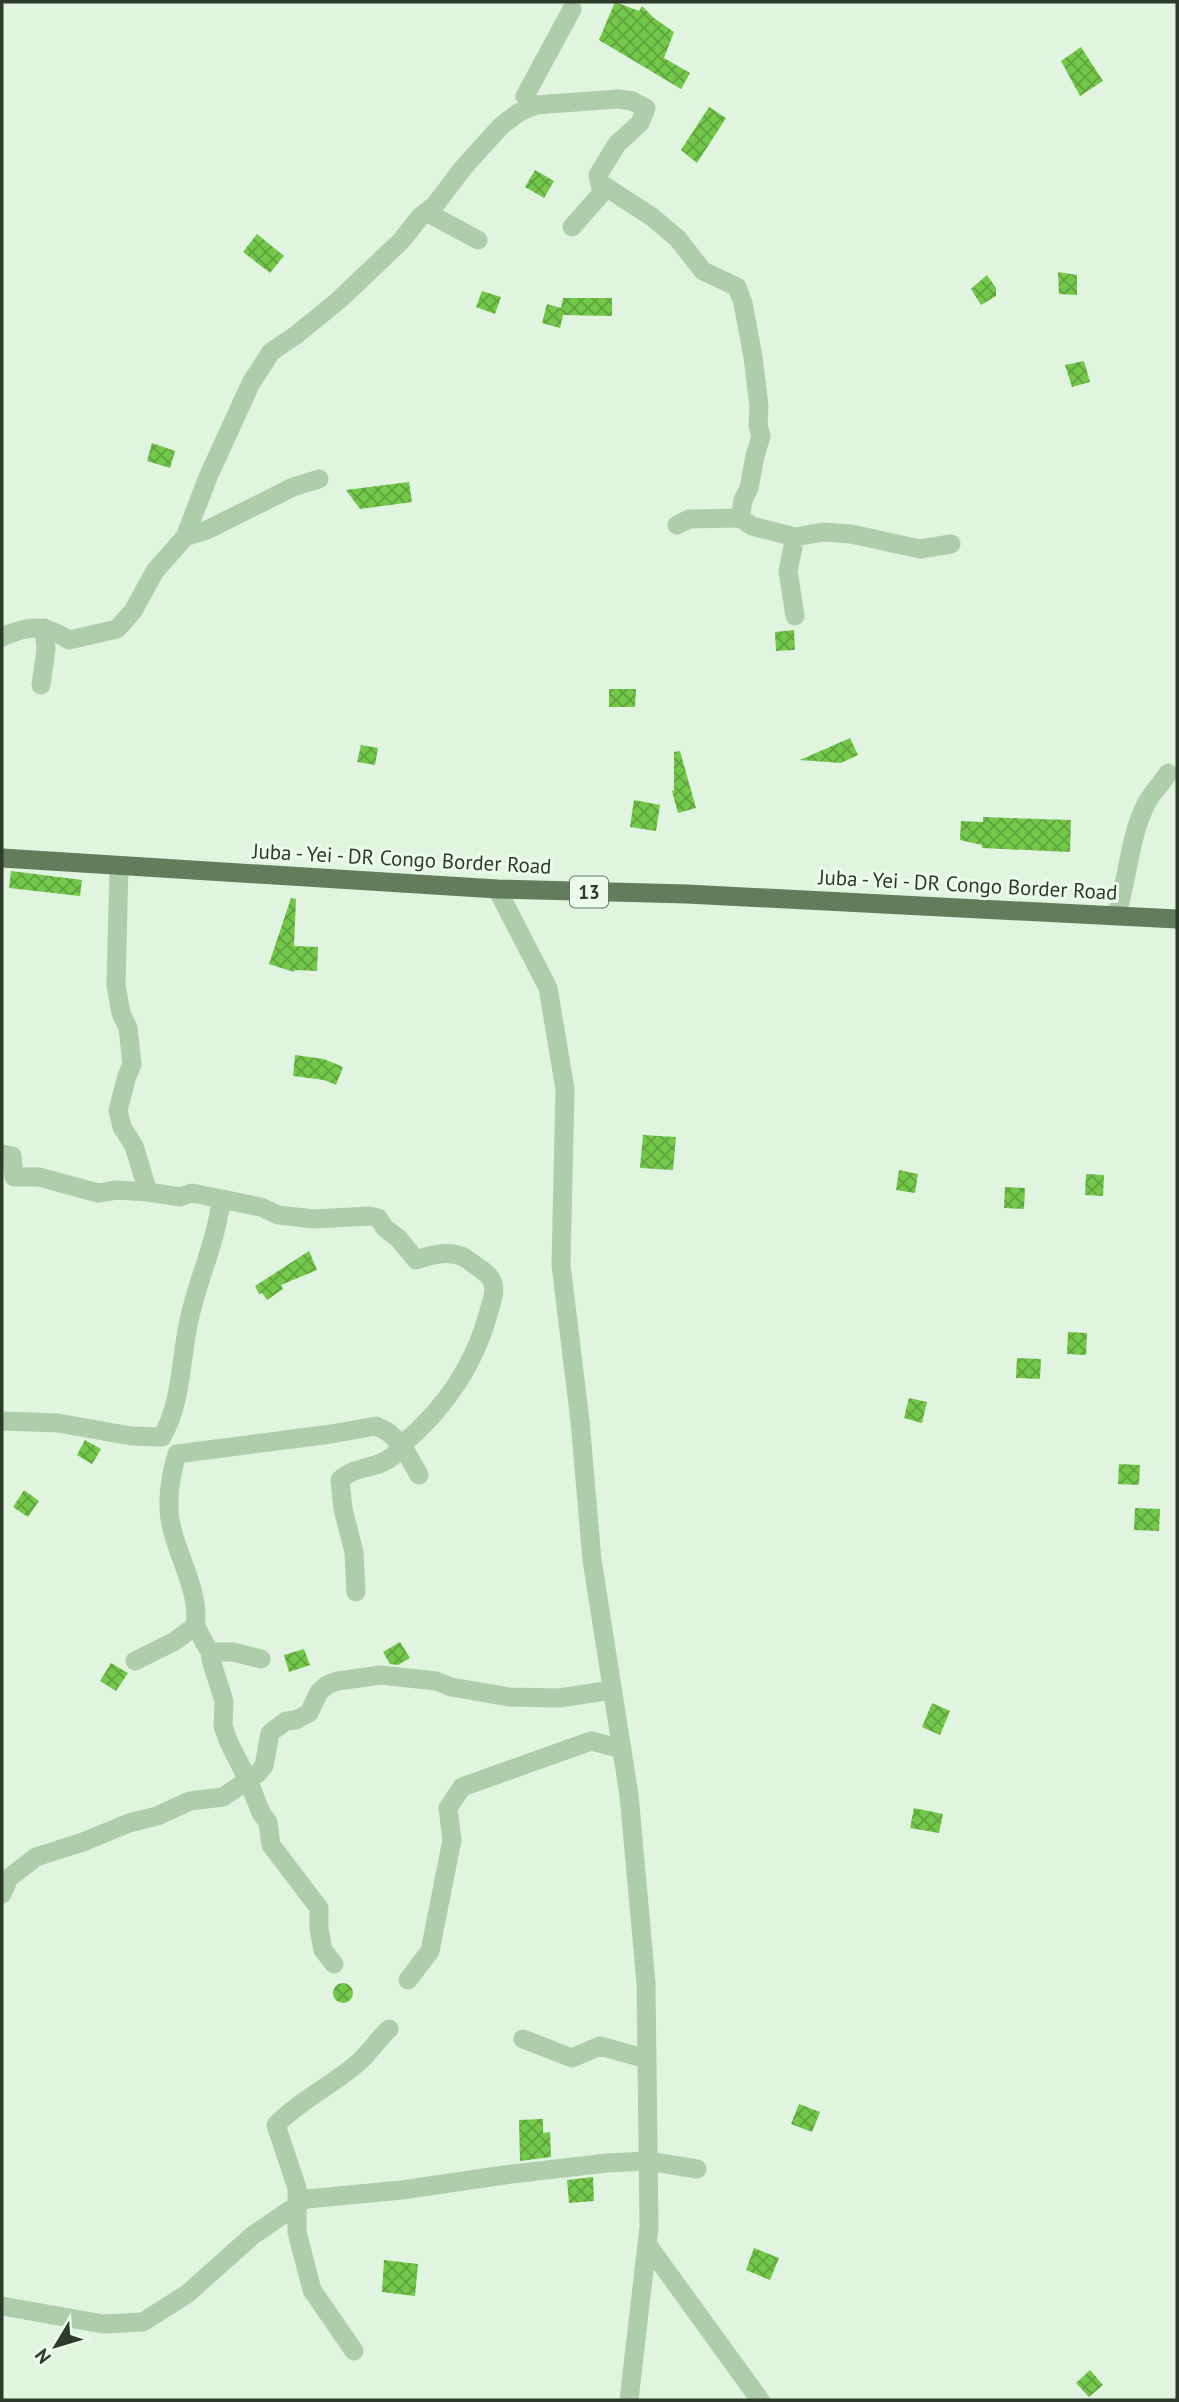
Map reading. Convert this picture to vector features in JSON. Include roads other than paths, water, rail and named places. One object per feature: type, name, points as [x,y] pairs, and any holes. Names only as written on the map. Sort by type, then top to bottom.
[{"type":"main road","name":"Juba - Yei - DR Congo Border Road","points":[[2,858],[497,889],[687,894],[1177,919]]},
{"type":"street","points":[[531,107],[525,96],[572,9]]},
{"type":"street","points":[[2,637],[19,629],[50,628],[69,640],[117,629],[133,611],[155,571],[185,537],[208,477],[251,383],[271,352],[339,300],[401,241],[501,126],[531,107],[618,99],[632,101],[646,108],[640,123],[617,144],[598,175],[601,193],[572,226]]},
{"type":"street","points":[[600,183],[678,239],[703,271],[737,287],[743,303],[753,357],[761,436],[740,518]]},
{"type":"street","points":[[426,212],[478,240]]},
{"type":"street","points":[[185,537],[207,530],[293,486],[319,479]]},
{"type":"street","points":[[677,525],[689,519],[740,518],[752,526],[796,537],[823,532],[851,534],[920,549],[951,544]]},
{"type":"street","points":[[794,616],[788,571],[789,557],[796,537]]},
{"type":"street","points":[[41,685],[46,650],[44,628]]},
{"type":"street","points":[[1116,916],[1125,890],[1137,828],[1146,804],[1168,773]]},
{"type":"street","points":[[118,866],[116,986],[121,1013],[128,1028],[132,1064],[118,1110],[122,1127],[134,1146],[148,1192]]},
{"type":"street","points":[[497,889],[548,988],[565,1089],[561,1265],[580,1421],[592,1560],[629,1795],[646,1983],[649,2227],[631,2398]]},
{"type":"street","points":[[2,1154],[12,1156],[8,1178],[39,1177],[98,1193],[117,1190],[180,1197],[192,1193],[261,1207],[278,1215],[314,1219],[369,1216],[378,1218],[415,1260],[439,1253],[463,1255],[491,1279],[494,1293],[482,1340],[472,1361],[439,1410],[394,1456],[376,1466],[364,1467],[340,1480],[343,1509],[354,1552],[356,1592]]},
{"type":"street","points":[[2,1420],[58,1423],[131,1436],[162,1437],[175,1406],[189,1317],[198,1283],[209,1257],[220,1200]]},
{"type":"street","points":[[334,1964],[323,1950],[319,1908],[271,1845],[268,1822],[261,1813],[223,1726],[224,1701],[211,1652],[195,1626],[195,1608],[171,1527],[170,1482],[177,1454],[376,1426],[388,1432],[402,1445],[419,1475]]},
{"type":"street","points":[[135,1661],[175,1641],[195,1626]]},
{"type":"street","points":[[211,1652],[233,1652],[261,1659]]},
{"type":"street","points":[[2,1894],[9,1878],[36,1857],[83,1843],[190,1801],[223,1797],[257,1774],[264,1766],[270,1732],[286,1721],[296,1720],[309,1713],[319,1692],[337,1681],[395,1675],[509,1697],[559,1698],[612,1690]]},
{"type":"street","points":[[408,1980],[430,1951],[452,1840],[448,1808],[462,1787],[591,1741],[622,1749]]},
{"type":"street","points":[[354,2351],[312,2290],[297,2232],[297,2188],[276,2125],[292,2109],[310,2099],[361,2060],[389,2029]]},
{"type":"street","points":[[523,2039],[572,2058],[600,2046],[647,2059]]},
{"type":"street","points":[[2,2306],[103,2324],[142,2322],[187,2294],[252,2236],[306,2199],[648,2161],[697,2169]]},
{"type":"street","points":[[647,2244],[760,2400]]}]
